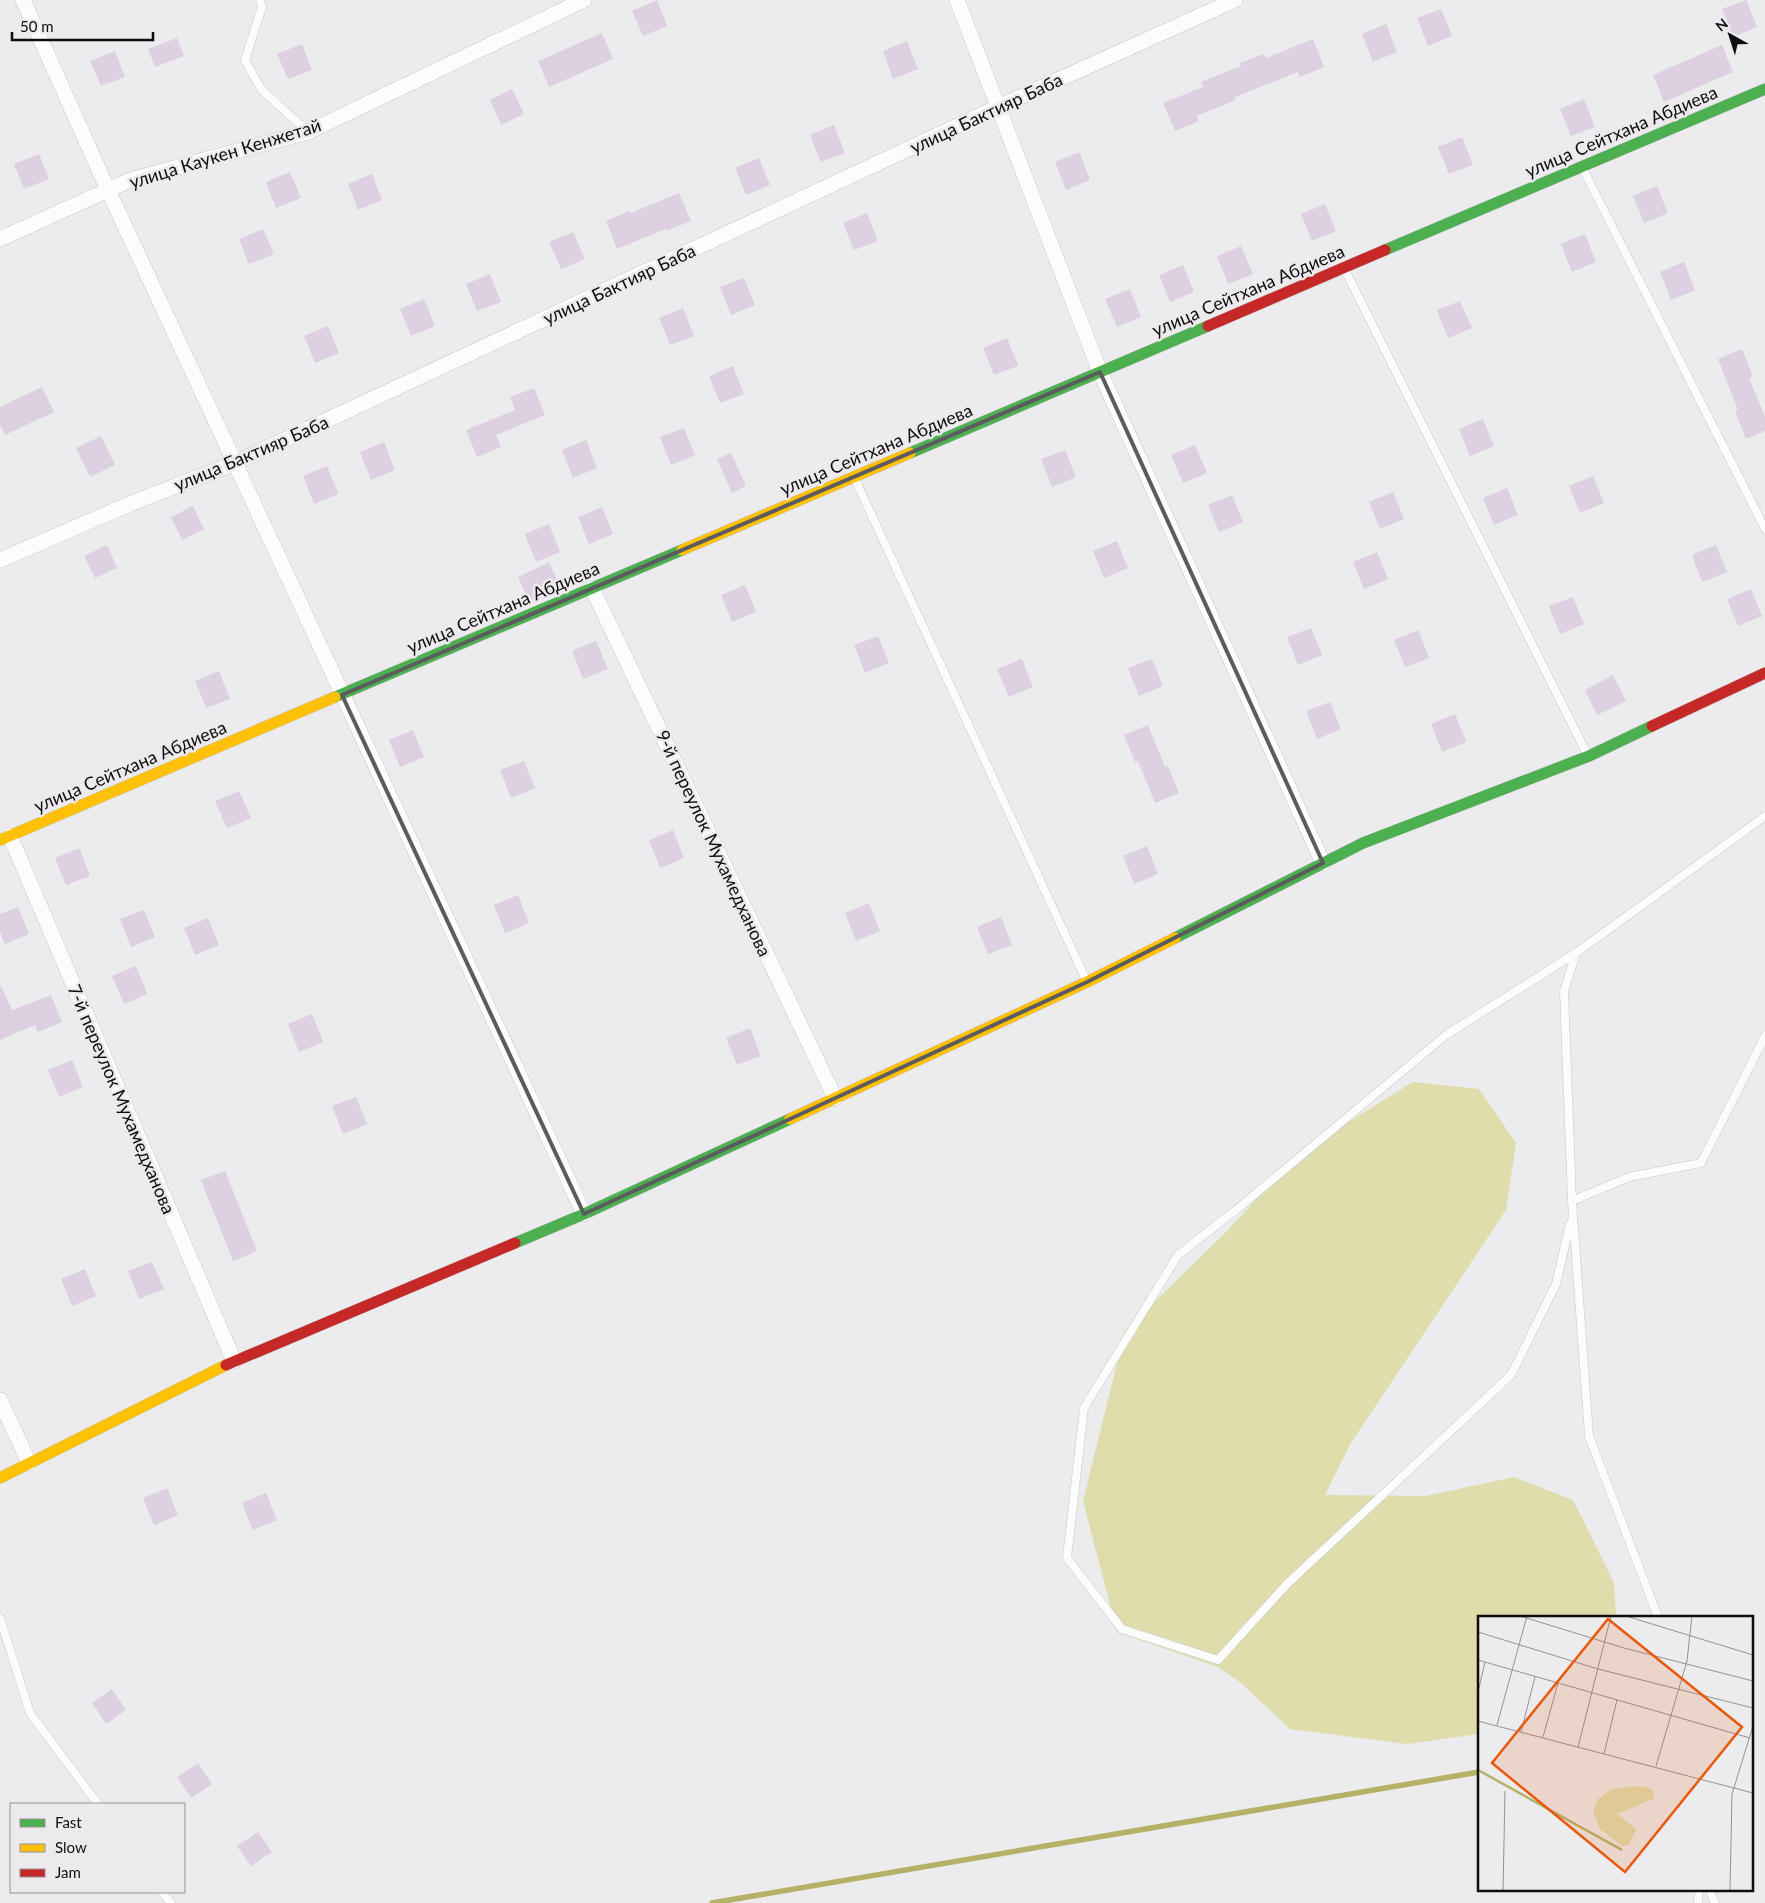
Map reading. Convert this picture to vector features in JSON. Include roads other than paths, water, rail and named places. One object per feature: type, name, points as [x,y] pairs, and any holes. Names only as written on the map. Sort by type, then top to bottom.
[{"type":"street","points":[[23,0],[108,190],[584,1214]]},
{"type":"street","name":"улица Каукен Кенжетай","points":[[0,238],[130,180],[308,132],[584,0]]},
{"type":"street","points":[[957,0],[1100,372],[1323,863]]},
{"type":"street","name":"улица Бактияр Баба","points":[[0,560],[132,502],[235,463],[998,107],[1235,0]]},
{"type":"street","name":"улица Сейтхана Абдиева","points":[[5,838],[1765,89]]},
{"type":"street","name":"9-й переулок Мухамедханова","points":[[592,588],[835,1098]]},
{"type":"street","points":[[0,1478],[234,1361],[584,1214],[1087,982],[1363,843],[1588,756],[1765,673]]},
{"type":"street","name":"7-й переулок Мухамедханова","points":[[5,838],[234,1361]]},
{"type":"street","points":[[0,1400],[30,1463]]},
{"type":"lane","points":[[260,0],[262,7],[246,60],[261,89],[308,132]]},
{"type":"lane","points":[[1582,167],[1765,529]]},
{"type":"lane","points":[[1344,268],[1588,756]]},
{"type":"lane","points":[[854,477],[1087,982]]},
{"type":"lane","points":[[1573,1220],[1570,1224],[1556,1284],[1511,1375],[1287,1584],[1218,1660],[1122,1629],[1067,1558],[1084,1408],[1178,1255],[1243,1204],[1446,1035],[1576,953],[1765,816]]},
{"type":"lane","points":[[1576,953],[1564,991],[1573,1220],[1590,1436],[1658,1616]]},
{"type":"lane","points":[[1572,1201],[1629,1177],[1701,1163],[1765,1036]]},
{"type":"lane","points":[[0,1618],[30,1713],[97,1803]]},
{"type":"lane","points":[[1698,1903],[1699,1890]]},
{"type":"lane","points":[[1709,1890],[1714,1903]]},
{"type":"lane","points":[[163,1893],[171,1903]]},
{"type":"waterway","points":[[712,1903],[1478,1772]]}]
